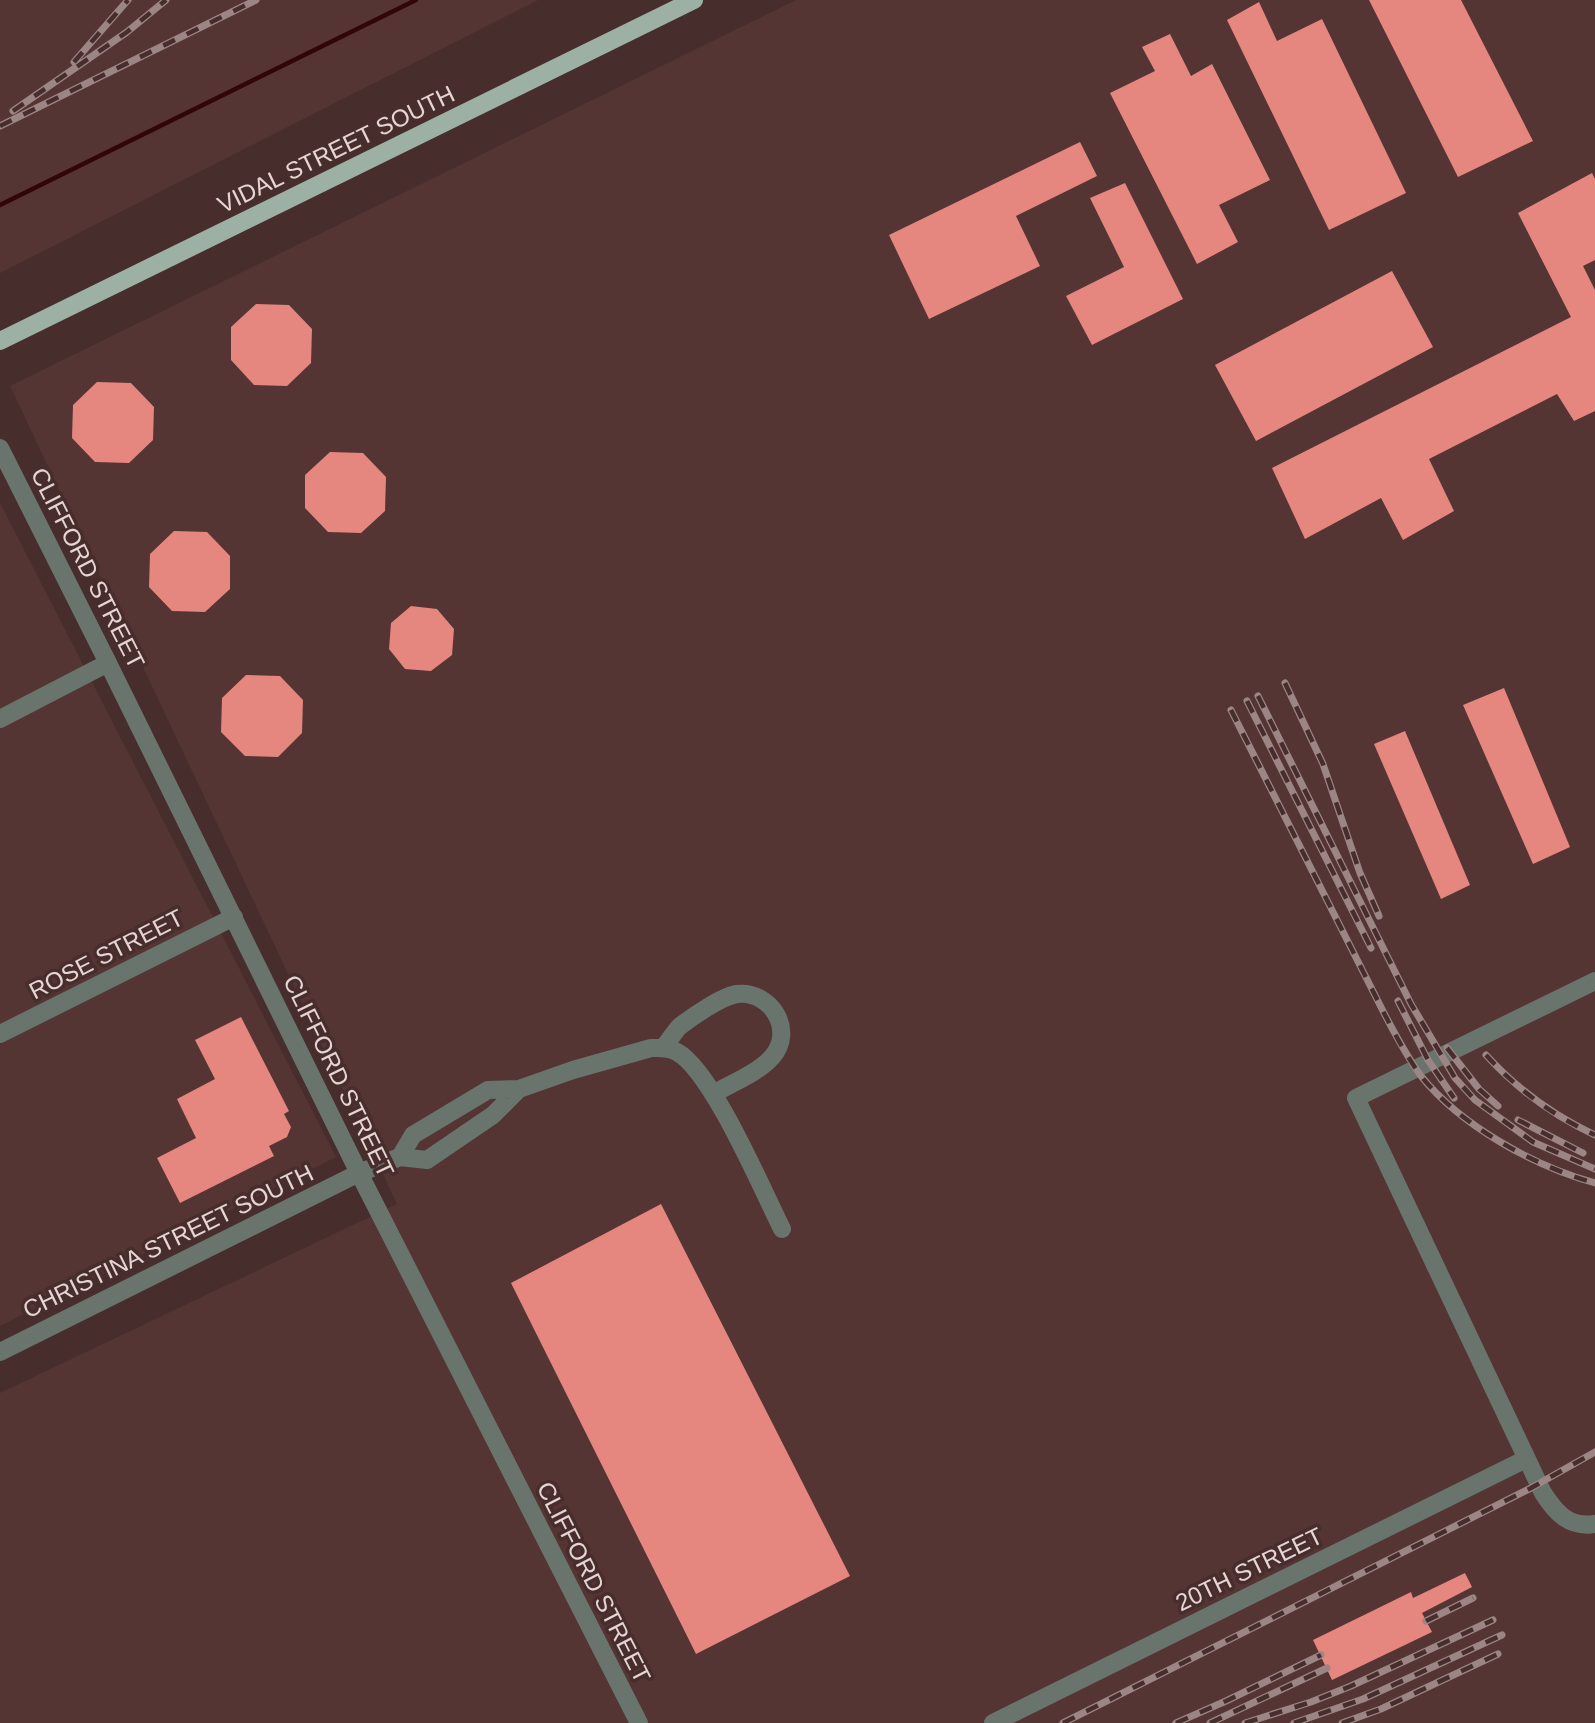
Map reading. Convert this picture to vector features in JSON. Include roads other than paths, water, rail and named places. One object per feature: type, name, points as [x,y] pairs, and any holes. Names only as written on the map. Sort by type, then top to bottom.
[{"type":"main road","name":"VIDAL STREET SOUTH","points":[[0,341],[694,0]]},
{"type":"street","name":"CLIFFORD STREET","points":[[0,448],[359,1173],[639,1723]]},
{"type":"street","points":[[0,719],[108,663]]},
{"type":"street","name":"ROSE STREET","points":[[0,1034],[234,917]]},
{"type":"street","points":[[1595,981],[1356,1098],[1526,1459],[1551,1505],[1563,1518],[1582,1526],[1595,1524]]},
{"type":"street","points":[[663,1048],[679,1027],[735,994],[752,995],[767,1002],[778,1015],[781,1028],[780,1042],[775,1054],[765,1064],[713,1094]]},
{"type":"street","points":[[519,1089],[493,1115],[426,1160],[400,1157],[413,1135],[488,1090],[519,1089],[650,1048],[675,1050],[687,1058],[713,1094],[782,1228]]},
{"type":"street","name":"CHRISTINA STREET SOUTH","points":[[0,1352],[359,1173],[400,1157]]},
{"type":"street","name":"20TH STREET","points":[[993,1723],[1526,1459]]},
{"type":"waterway","points":[[0,205],[416,0]]},
{"type":"railway","points":[[74,62],[128,0]]},
{"type":"railway","points":[[13,111],[127,32],[166,0]]},
{"type":"railway","points":[[0,126],[256,0]]},
{"type":"railway","points":[[1285,683],[1323,764],[1360,873],[1379,916]]},
{"type":"railway","points":[[1258,696],[1411,1004],[1455,1078],[1475,1100],[1533,1142],[1595,1169]]},
{"type":"railway","points":[[1247,701],[1371,948]]},
{"type":"railway","points":[[1231,710],[1385,1015],[1421,1076],[1456,1111],[1500,1142],[1548,1166],[1595,1183]]},
{"type":"railway","points":[[1398,1001],[1428,1060],[1454,1098]]},
{"type":"railway","points":[[1447,1048],[1479,1089],[1498,1106]]},
{"type":"railway","points":[[1486,1055],[1536,1101],[1595,1135]]},
{"type":"railway","points":[[1518,1120],[1583,1153]]},
{"type":"railway","points":[[1063,1723],[1531,1488],[1595,1452]]},
{"type":"railway","points":[[1426,1621],[1473,1598]]},
{"type":"railway","points":[[1245,1723],[1351,1686],[1493,1620]]},
{"type":"railway","points":[[1294,1723],[1363,1699],[1502,1635]]},
{"type":"railway","points":[[1342,1723],[1381,1709],[1498,1654]]},
{"type":"railway","points":[[1176,1723],[1321,1655]]},
{"type":"railway","points":[[1210,1723],[1327,1668]]}]
